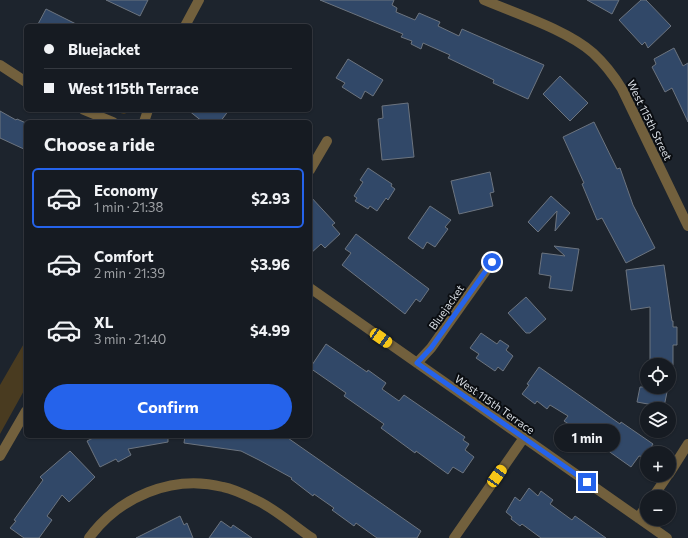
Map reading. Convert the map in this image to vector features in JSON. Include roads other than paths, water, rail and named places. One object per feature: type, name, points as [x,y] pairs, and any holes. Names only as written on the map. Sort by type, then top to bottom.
[{"type":"street","points":[[186,24],[199,0]]},
{"type":"street","name":"West 115th Street","points":[[484,0],[576,41],[593,53],[612,73],[622,89],[688,226]]},
{"type":"street","points":[[0,65],[24,81]]},
{"type":"street","points":[[89,112],[108,120]]},
{"type":"street","points":[[312,167],[327,141]]},
{"type":"street","name":"Bluejacket","points":[[417,363],[431,348],[492,262]]},
{"type":"street","name":"West 115th Terrace","points":[[312,289],[523,439],[667,538]]},
{"type":"street","points":[[0,456],[24,414]]},
{"type":"street","points":[[454,538],[523,439]]},
{"type":"street","points":[[676,463],[688,444]]},
{"type":"street","points":[[89,538],[104,520],[116,510],[144,493],[167,486],[198,483],[223,487],[258,501],[312,538]]}]
